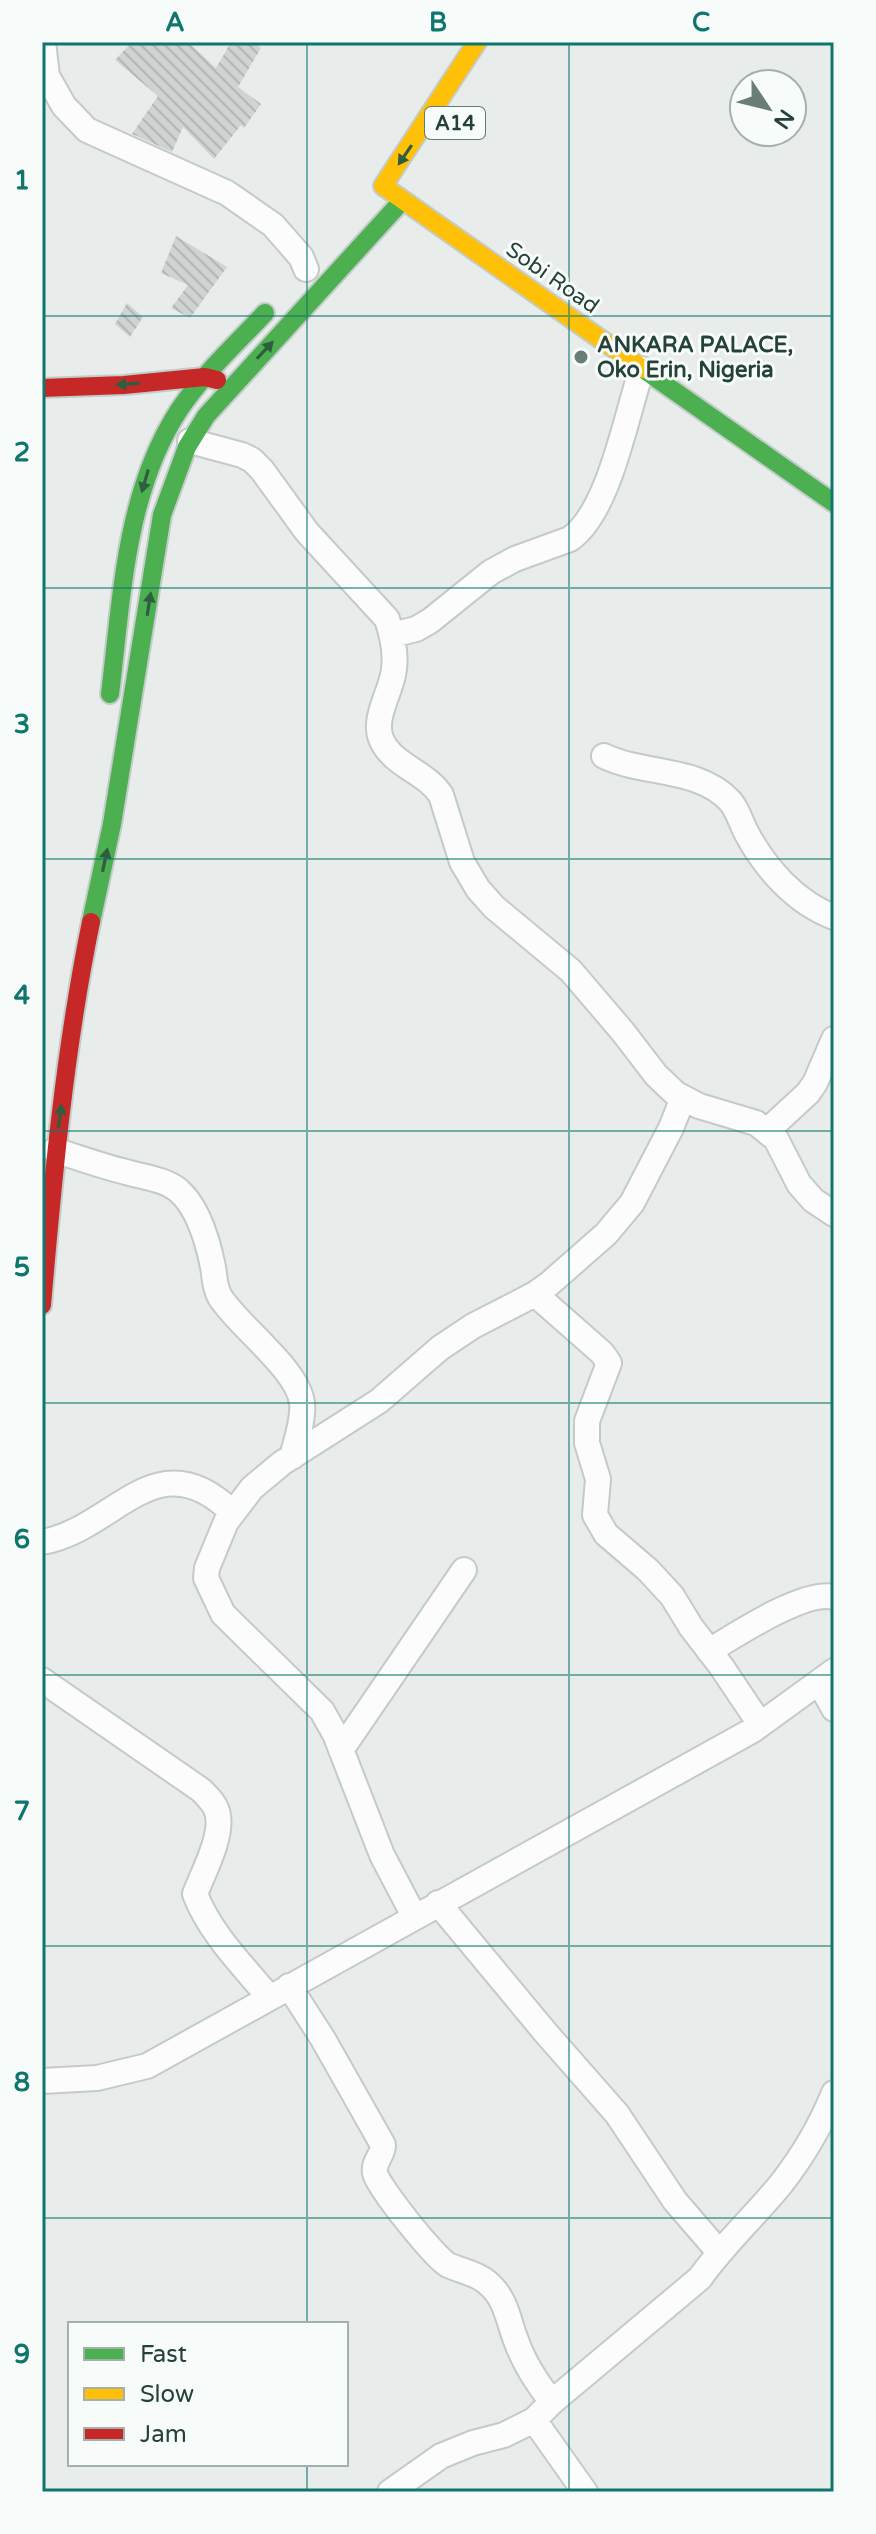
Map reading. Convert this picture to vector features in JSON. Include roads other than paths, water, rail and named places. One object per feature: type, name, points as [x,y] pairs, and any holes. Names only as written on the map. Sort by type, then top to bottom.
[{"type":"main road","name":"A14","points":[[406,195],[378,191],[477,42]]},
{"type":"main road","name":"Sobi Road","points":[[406,195],[642,369],[834,503]]},
{"type":"main road","points":[[42,1305],[55,1150],[83,962],[112,824],[162,515],[190,441],[206,416],[406,195]]},
{"type":"main road","points":[[107,717],[132,524],[171,410],[276,301]]},
{"type":"main road","points":[[42,388],[124,385],[205,377],[234,384]]},
{"type":"main road","points":[[42,405],[72,405]]},
{"type":"main road","points":[[171,410],[206,416]]},
{"type":"street","points":[[43,42],[47,76],[64,106],[87,130],[227,193],[273,225],[301,257],[306,269]]},
{"type":"street","points":[[392,635],[416,629],[430,621],[491,572],[577,534],[590,516],[620,450],[630,401],[642,369]]},
{"type":"street","points":[[190,441],[252,460],[307,532],[387,619],[392,635],[394,673],[383,705],[379,729],[381,740],[390,753],[435,785],[462,862],[478,889],[494,907],[571,971],[656,1075],[683,1098],[756,1123],[767,1131],[776,1139],[799,1184],[813,1200],[834,1214]]},
{"type":"street","points":[[604,756],[622,765],[682,776],[720,793],[737,811],[748,836],[772,871],[796,896],[834,917]]},
{"type":"street","points":[[767,1131],[808,1093],[834,1039]]},
{"type":"street","points":[[414,1916],[382,1855],[341,1750],[322,1711],[223,1614],[213,1596],[206,1578],[213,1549],[233,1513],[252,1488],[292,1457],[379,1401],[440,1348],[482,1321],[535,1294],[606,1234],[632,1203],[683,1098]]},
{"type":"street","points":[[55,1150],[162,1182],[182,1193],[203,1229],[214,1269],[215,1287],[220,1297],[295,1383],[302,1403],[292,1457]]},
{"type":"street","points":[[535,1294],[602,1353],[609,1363],[587,1421],[587,1443],[598,1479],[595,1515],[599,1524],[672,1596],[760,1724]]},
{"type":"street","points":[[42,1542],[77,1530],[155,1485],[178,1483],[206,1492],[219,1499],[233,1513]]},
{"type":"street","points":[[341,1750],[464,1570]]},
{"type":"street","points":[[709,1651],[772,1614],[812,1597],[834,1597]]},
{"type":"street","points":[[42,2081],[97,2078],[147,2066],[760,1724],[827,1676],[834,1709]]},
{"type":"street","points":[[42,1680],[201,1790],[213,1802],[218,1815],[217,1835],[195,1894],[201,1909],[231,1953],[279,1992],[323,2039],[377,2131],[383,2150],[374,2166],[376,2177],[391,2200],[445,2264],[473,2273],[492,2286],[503,2303],[531,2375],[552,2402]]},
{"type":"street","points":[[438,1903],[617,2114],[675,2201],[719,2252]]},
{"type":"street","points":[[390,2492],[441,2456],[504,2435],[534,2420],[700,2278],[719,2252],[781,2184],[806,2147],[834,2093]]},
{"type":"street","points":[[534,2420],[585,2492]]},
{"type":"place","name":"ANKARA PALACE, Oko Erin, Nigeria","points":[[581,357]]}]
